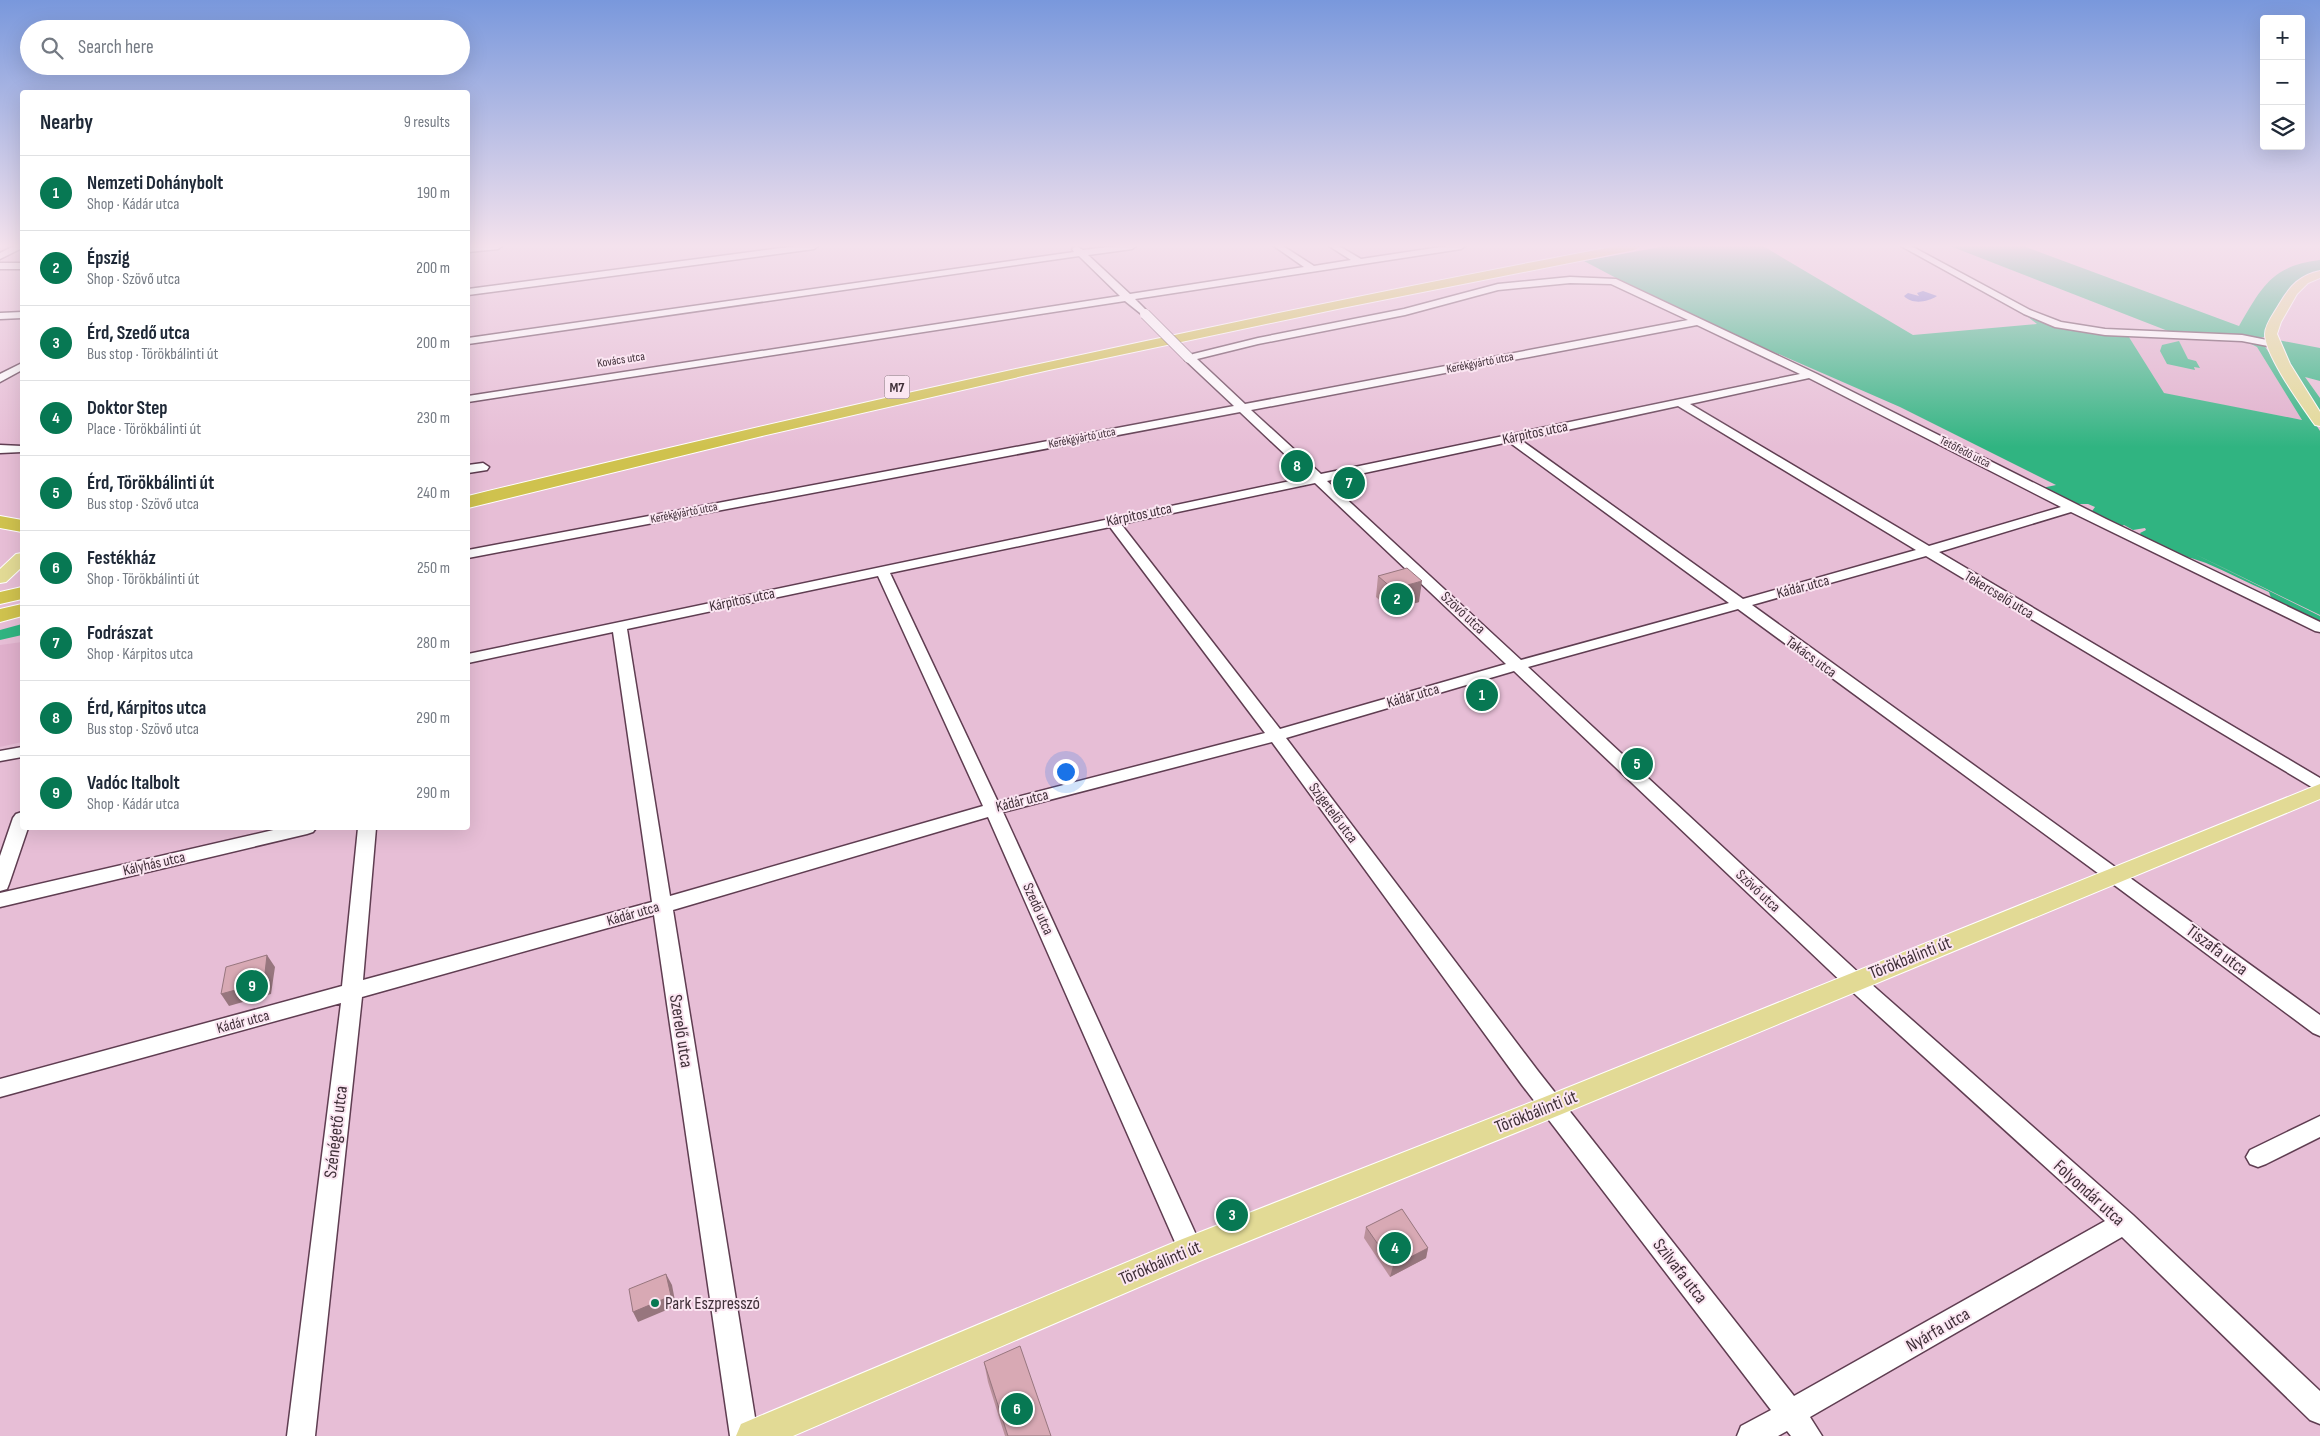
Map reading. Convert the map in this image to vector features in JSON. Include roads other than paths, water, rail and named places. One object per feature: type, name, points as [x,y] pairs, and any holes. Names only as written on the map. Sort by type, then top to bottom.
[{"type":"highway","name":"M7","points":[[470,486],[1009,362],[1246,313]]},
{"type":"highway","name":"M7","points":[[470,502],[785,426],[1086,357],[1297,313]]},
{"type":"highway","points":[[0,597],[20,592]]},
{"type":"highway","points":[[0,616],[20,611]]},
{"type":"main road","points":[[2281,313],[2273,328],[2271,338],[2273,344],[2320,422]]},
{"type":"main road","points":[[0,578],[20,560]]},
{"type":"main road","name":"Törökbálinti út","points":[[753,1436],[1191,1250],[1552,1106],[2113,874],[2320,791]]},
{"type":"street","points":[[470,341],[663,313]]},
{"type":"street","name":"Kovács utca","points":[[470,399],[1019,313]]},
{"type":"street","name":"Szövő utca","points":[[1144,313],[1242,408],[1854,981]]},
{"type":"street","name":"Tetőfedő utca","points":[[1189,358],[1258,341],[1401,313]]},
{"type":"street","name":"Tetőfedő utca","points":[[1677,313],[1810,375],[2320,628]]},
{"type":"street","points":[[2031,313],[2059,325],[2088,330],[2242,338],[2273,344]]},
{"type":"street","points":[[0,316],[20,315]]},
{"type":"street","points":[[2009,316],[2038,317]]},
{"type":"street","name":"Kerékgyártó utca","points":[[470,554],[1696,322]]},
{"type":"street","points":[[2,376],[20,367]]},
{"type":"street","points":[[2,376],[20,375]]},
{"type":"street","name":"Kárpitos utca","points":[[470,658],[1810,375]]},
{"type":"street","name":"Tekercselő utca","points":[[1679,402],[2320,786]]},
{"type":"street","name":"Takács utca","points":[[1510,438],[2113,874]]},
{"type":"street","points":[[0,449],[20,449]]},
{"type":"street","points":[[470,469],[483,467]]},
{"type":"street","name":"Kádár utca","points":[[0,1088],[352,993],[662,906],[993,808],[1276,736],[1518,665],[1739,605],[2073,507]]},
{"type":"street","name":"Szigetelő utca","points":[[1112,521],[1276,736],[1552,1106]]},
{"type":"street","name":"Szedő utca","points":[[882,570],[993,808],[1191,1250]]},
{"type":"street","name":"Szerelő utca","points":[[619,625],[744,1436]]},
{"type":"street","points":[[0,756],[20,752]]},
{"type":"street","points":[[0,884],[20,824]]},
{"type":"street","name":"Kályhás utca","points":[[0,900],[298,830]]},
{"type":"street","name":"Szénégető utca","points":[[301,1436],[352,993],[367,830]]},
{"type":"street","name":"Tiszafa utca","points":[[2113,874],[2320,1027]]},
{"type":"street","name":"Folyondár utca","points":[[1854,981],[2124,1224],[2320,1410]]},
{"type":"street","name":"Szilvafa utca","points":[[1552,1106],[1808,1436]]},
{"type":"street","points":[[2258,1157],[2320,1126]]},
{"type":"street","name":"Nyárfa utca","points":[[1751,1436],[1791,1415],[2124,1224]]},
{"type":"place","name":"Érd, Kárpitos utca","points":[[1297,466]]},
{"type":"place","name":"Fodrászat","points":[[1349,483]]},
{"type":"place","name":"Épszig","points":[[1397,599]]},
{"type":"place","name":"Nemzeti Dohánybolt","points":[[1482,695]]},
{"type":"place","name":"Érd, Törökbálinti út","points":[[1637,764]]},
{"type":"place","name":"Vadóc Italbolt","points":[[252,986]]},
{"type":"place","name":"Érd, Szedő utca","points":[[1232,1215]]},
{"type":"place","name":"Doktor Step","points":[[1395,1248]]},
{"type":"place","name":"Park Eszpresszó","points":[[655,1303]]},
{"type":"place","name":"Festékház","points":[[1017,1409]]}]
